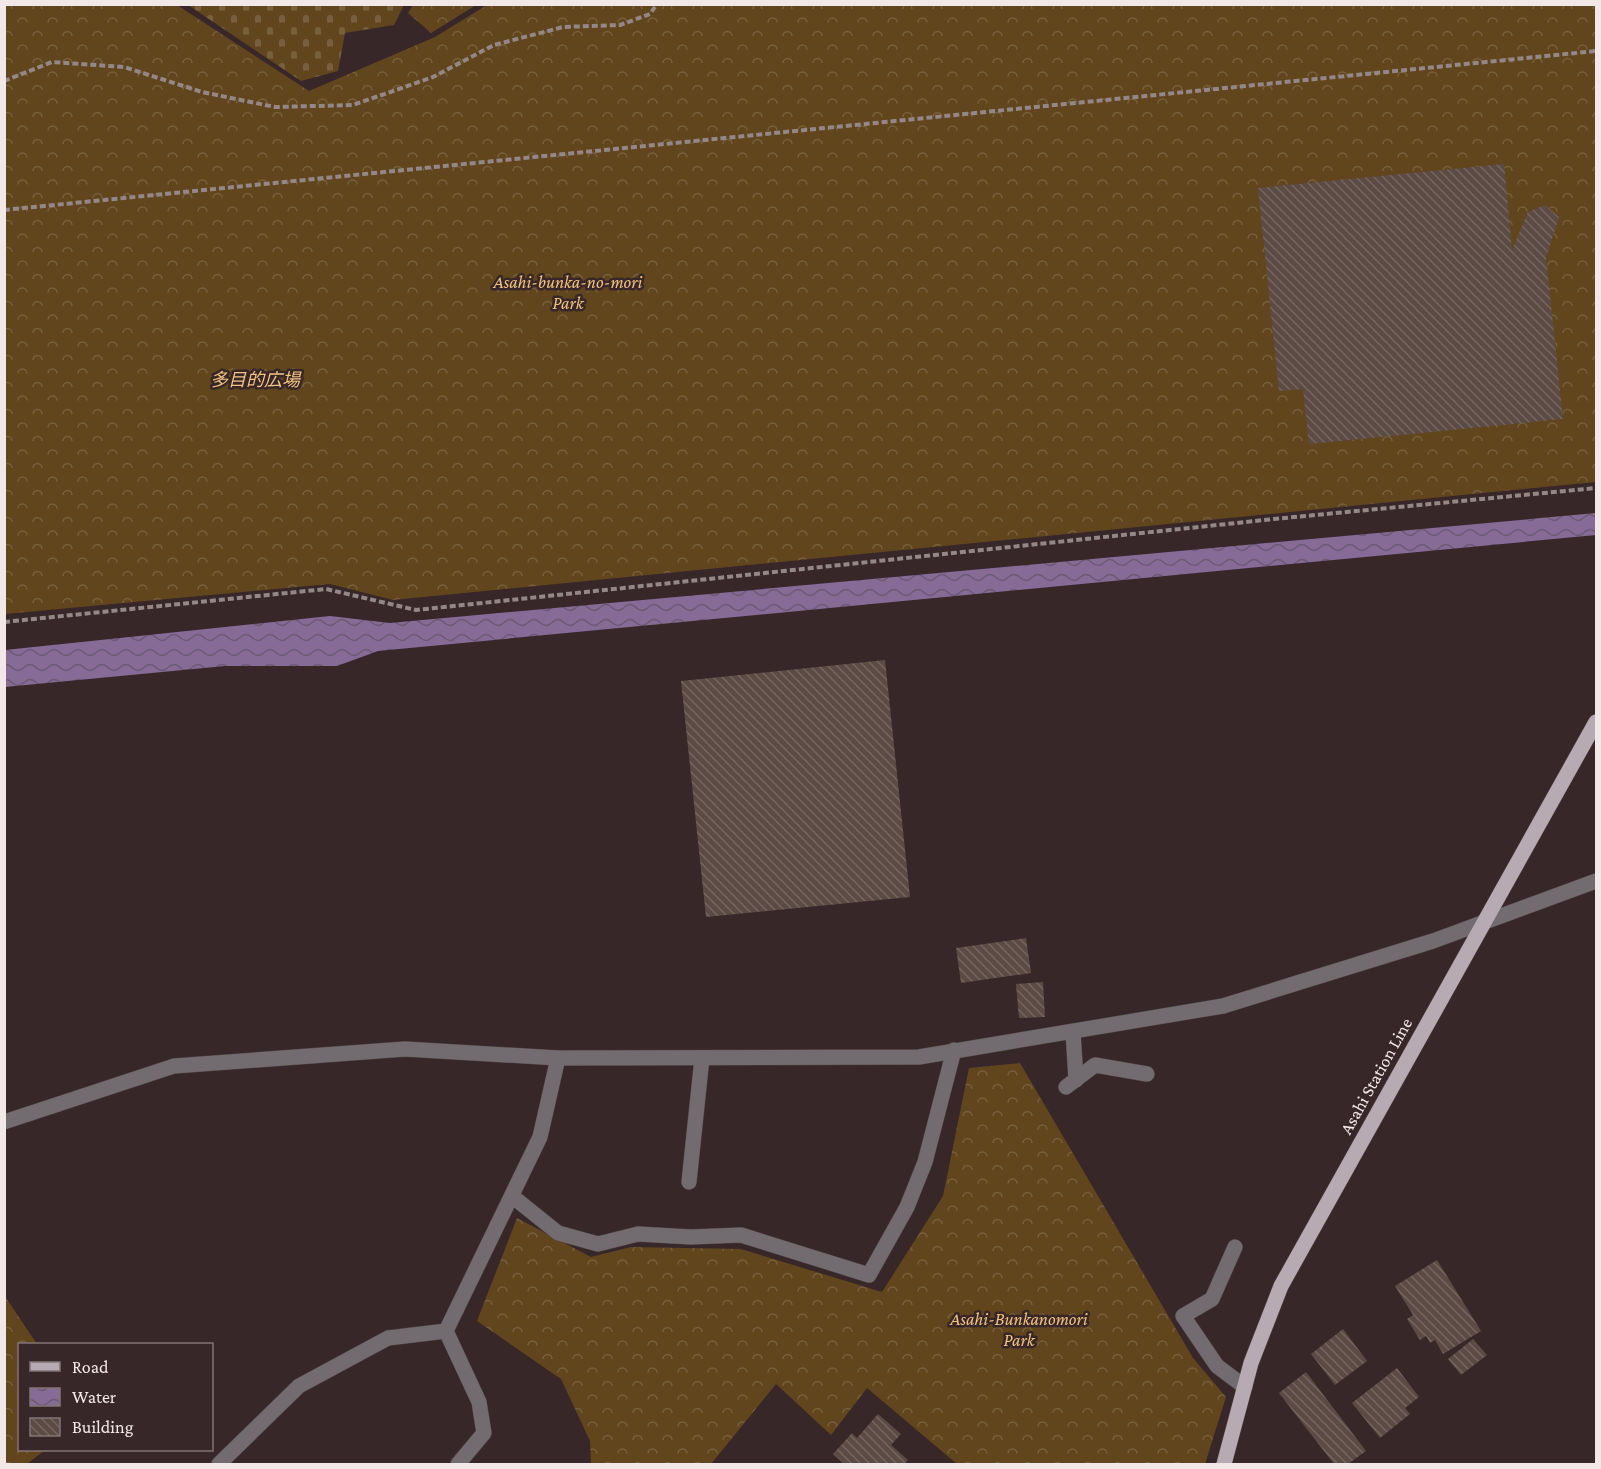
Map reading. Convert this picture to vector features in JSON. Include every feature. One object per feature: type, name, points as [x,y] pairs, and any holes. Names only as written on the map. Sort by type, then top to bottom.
[{"type":"main road","name":"Asahi Station Line","points":[[1224,1464],[1251,1363],[1281,1286],[1596,722]]},
{"type":"street","points":[[4,1122],[174,1066],[405,1048],[558,1058],[919,1057],[1223,1006],[1433,941],[1596,881]]},
{"type":"street","points":[[1073,1032],[1071,1083],[1095,1065],[1147,1074]]},
{"type":"street","points":[[512,1196],[558,1233],[598,1244],[638,1234],[691,1237],[741,1235],[869,1275],[907,1207],[925,1162],[954,1050]]},
{"type":"street","points":[[446,1331],[540,1137],[558,1058]]},
{"type":"street","points":[[689,1182],[702,1058]]},
{"type":"street","points":[[1235,1247],[1212,1299],[1183,1316],[1216,1365],[1245,1387]]},
{"type":"street","points":[[219,1464],[299,1386],[388,1338],[446,1331]]},
{"type":"street","points":[[446,1331],[479,1402],[484,1433],[458,1464]]},
{"type":"path","points":[[4,81],[52,62],[124,67],[202,92],[275,107],[353,105],[433,77],[494,45],[563,27],[620,25],[650,14],[657,4]]},
{"type":"path","points":[[4,210],[1596,51]]},
{"type":"path","points":[[4,622],[326,589],[416,610],[1262,520],[1596,488]]},
{"type":"green space","name":"Asahi-bunka-no-mori Park","points":[[5,5],[177,5],[309,91],[435,37],[487,5],[1596,5],[1596,482],[393,600],[330,584],[5,614]]},
{"type":"green space","points":[[188,5],[404,5],[394,25],[345,33],[338,71],[301,81]]},
{"type":"green space","points":[[413,5],[476,5],[431,33],[408,13]]},
{"type":"green space","name":"Asahi-Bunkanomori Park","points":[[1020,1063],[1193,1358],[1226,1397],[1205,1464],[957,1464],[867,1388],[831,1435],[776,1384],[711,1464],[591,1464],[590,1441],[561,1379],[477,1321],[517,1218],[591,1257],[631,1247],[741,1249],[882,1292],[943,1196],[969,1068]]},
{"type":"green space","points":[[4,1295],[36,1343],[18,1343],[18,1451],[44,1451],[27,1464],[5,1464]]},
{"type":"water","points":[[1596,513],[1596,535],[378,651],[337,666],[225,666],[5,687],[5,650],[330,616],[390,623]]},
{"type":"building","points":[[1504,164],[1512,250],[1528,212],[1545,205],[1559,217],[1546,258],[1563,419],[1309,444],[1303,389],[1279,391],[1258,188]]},
{"type":"building","points":[[885,660],[910,897],[706,917],[681,681]]},
{"type":"building","points":[[1026,938],[1031,973],[961,983],[956,948]]},
{"type":"building","points":[[1043,982],[1045,1017],[1019,1018],[1016,984]]},
{"type":"building","points":[[1437,1260],[1481,1331],[1443,1354],[1435,1340],[1430,1343],[1426,1336],[1420,1340],[1407,1319],[1413,1315],[1395,1286]]},
{"type":"building","points":[[1343,1329],[1367,1361],[1335,1385],[1311,1354]]},
{"type":"building","points":[[1473,1339],[1487,1355],[1461,1375],[1448,1359]]},
{"type":"building","points":[[1397,1368],[1419,1397],[1405,1408],[1410,1414],[1380,1438],[1352,1403]]},
{"type":"building","points":[[1306,1372],[1366,1451],[1348,1464],[1334,1464],[1279,1393]]},
{"type":"building","points":[[878,1414],[901,1434],[891,1445],[908,1460],[904,1464],[844,1464],[833,1454],[852,1433],[857,1438]]},
{"type":"park label","name":"多目的広場","points":[[255,380]]}]
